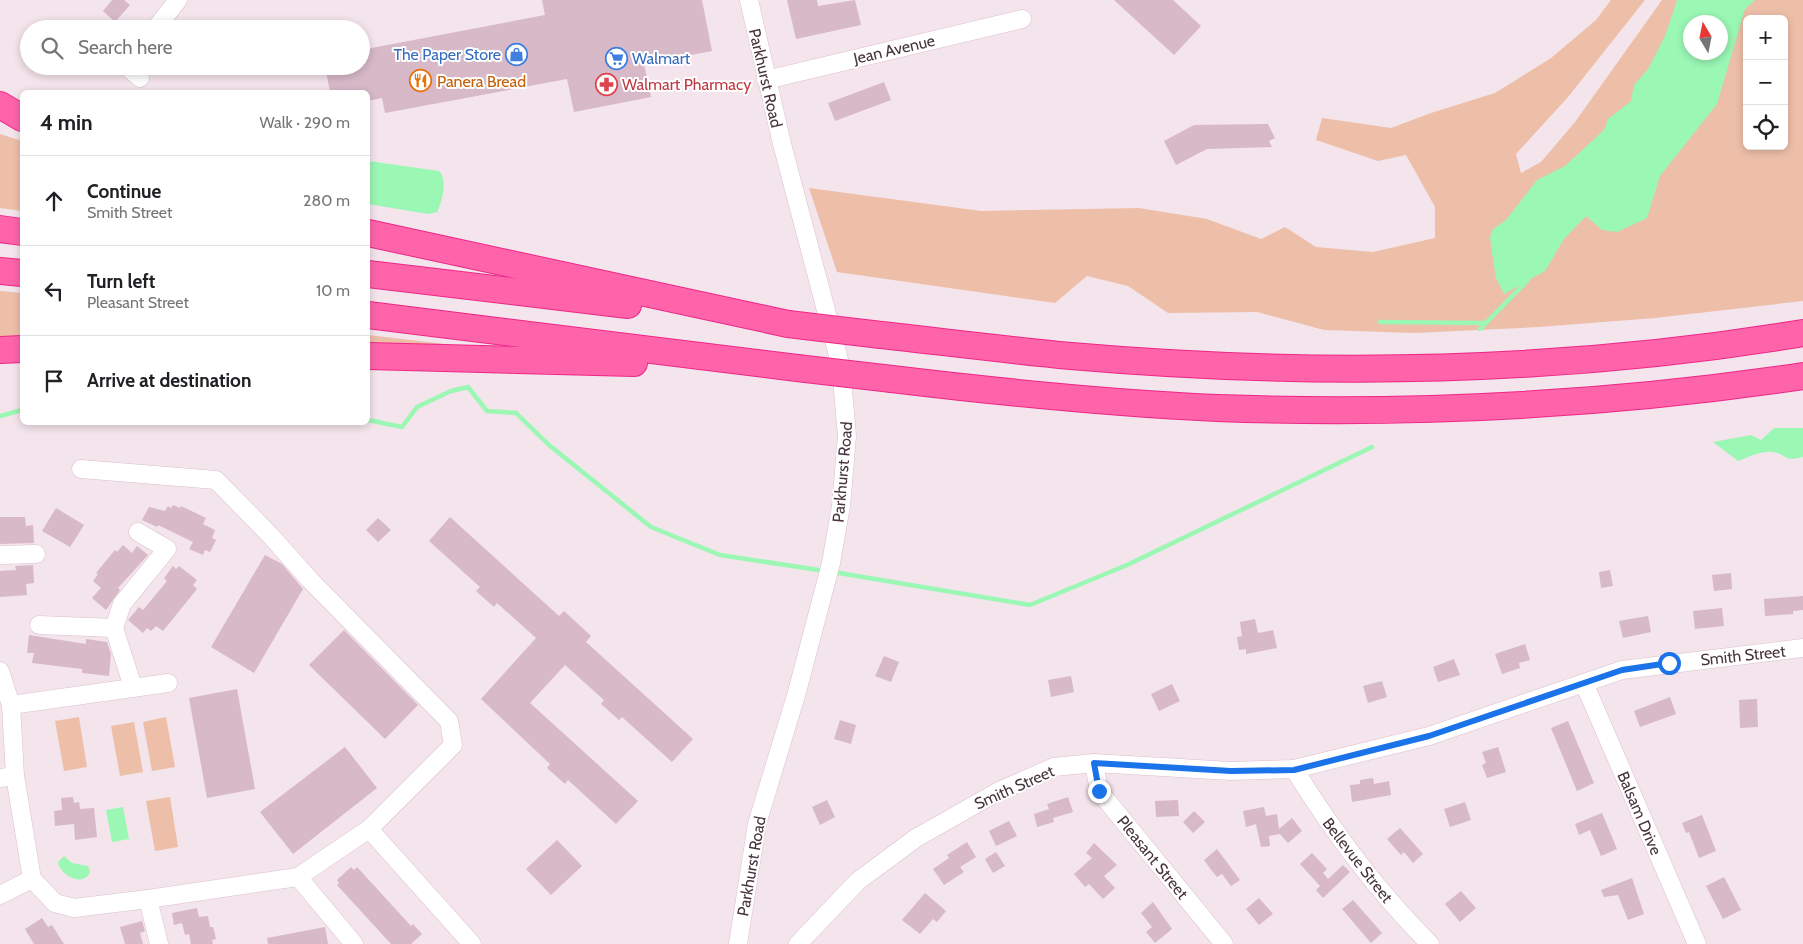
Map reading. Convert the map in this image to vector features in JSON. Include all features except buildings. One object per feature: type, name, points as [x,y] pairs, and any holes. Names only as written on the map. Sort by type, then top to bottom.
[{"type":"highway","points":[[0,105],[20,118]]},
{"type":"highway","points":[[0,115],[20,119]]},
{"type":"highway","points":[[0,230],[20,232]]},
{"type":"highway","points":[[370,233],[788,324]]},
{"type":"highway","points":[[0,271],[20,273]]},
{"type":"highway","points":[[370,274],[1070,356],[1183,363],[1324,368],[1467,365],[1575,359],[1669,350],[1803,333]]},
{"type":"highway","points":[[370,315],[892,379],[1009,392],[1164,405],[1369,410],[1569,402],[1672,393],[1803,376]]},
{"type":"highway","points":[[0,350],[20,349]]},
{"type":"highway","points":[[370,356],[798,368]]},
{"type":"street","points":[[162,20],[178,0]]},
{"type":"street","name":"Parkhurst Road","points":[[738,944],[757,824],[822,604],[831,563],[846,468],[848,436],[845,388],[766,80],[748,0]]},
{"type":"street","name":"Jean Avenue","points":[[766,80],[1022,19]]},
{"type":"street","points":[[136,75],[140,78]]},
{"type":"street","points":[[0,671],[11,705],[7,777],[32,879],[55,903],[74,908],[298,877],[369,829],[453,745],[449,721],[310,580],[270,535],[216,480],[81,469]]},
{"type":"street","points":[[133,687],[114,628],[122,604],[167,549],[138,532]]},
{"type":"street","points":[[0,555],[36,554]]},
{"type":"street","points":[[39,625],[114,628]]},
{"type":"street","name":"Smith Street","points":[[798,944],[858,881],[916,838],[959,812],[1035,774],[1064,766],[1094,763],[1231,771],[1294,770],[1429,736],[1584,683],[1632,669],[1803,648]]},
{"type":"street","name":"Balsam Drive","points":[[1584,683],[1697,944]]},
{"type":"street","points":[[11,705],[133,687],[168,684]]},
{"type":"street","name":"Pleasant Street","points":[[1094,763],[1099,791],[1224,944]]},
{"type":"street","name":"Bellevue Street","points":[[1294,770],[1328,822],[1401,914],[1430,944]]},
{"type":"street","points":[[369,829],[472,944]]},
{"type":"street","points":[[298,877],[354,944]]},
{"type":"street","points":[[0,895],[32,879]]},
{"type":"street","points":[[148,899],[159,944]]},
{"type":"shaded area","points":[[1611,0],[1645,0],[1568,97],[1516,154],[1521,173],[1541,162],[1575,122],[1662,0],[1803,0],[1803,301],[1655,318],[1539,327],[1415,333],[1324,330],[1257,312],[1168,313],[1128,286],[1087,276],[1055,303],[837,272],[809,188],[981,211],[1139,208],[1207,219],[1261,239],[1285,227],[1316,247],[1373,252],[1435,238],[1435,207],[1406,155],[1378,161],[1316,140],[1322,118],[1391,128],[1495,93],[1551,58],[1596,20]]},
{"type":"shaded area","points":[[1677,0],[1755,0],[1745,9],[1717,104],[1660,176],[1647,218],[1617,232],[1602,230],[1586,216],[1564,239],[1545,271],[1504,294],[1496,278],[1490,237],[1493,229],[1506,220],[1537,180],[1565,166],[1604,130],[1608,119],[1631,101],[1634,85],[1648,69],[1665,36]]},
{"type":"shaded area","points":[[0,134],[20,140],[20,211],[0,208]]},
{"type":"shaded area","points":[[370,161],[439,171],[444,185],[441,202],[437,212],[428,214],[370,204]]},
{"type":"shaded area","points":[[0,291],[20,293],[20,337],[0,339]]},
{"type":"shaded area","points":[[370,335],[445,344],[443,347],[370,345]]},
{"type":"shaded area","points":[[1774,428],[1803,428],[1803,457],[1789,458],[1778,453],[1765,452],[1738,461],[1713,442],[1751,435],[1761,440]]},
{"type":"shaded area","points":[[79,717],[87,767],[64,771],[55,721]]},
{"type":"shaded area","points":[[166,717],[175,767],[152,771],[143,722]]},
{"type":"shaded area","points":[[134,722],[143,772],[120,776],[111,726]]},
{"type":"shaded area","points":[[170,797],[178,847],[155,851],[146,801]]},
{"type":"shaded area","points":[[123,807],[129,839],[112,842],[106,810]]},
{"type":"shaded area","points":[[64,856],[72,863],[88,866],[90,872],[87,877],[77,879],[67,875],[58,862]]},
{"type":"waterway","points":[[1480,329],[1528,280]]},
{"type":"waterway","points":[[1380,322],[1485,323]]},
{"type":"waterway","points":[[370,420],[402,427],[417,407],[451,391],[468,387],[487,411],[516,413],[549,445],[651,527],[720,555],[825,571]]},
{"type":"waterway","points":[[0,416],[20,411]]},
{"type":"waterway","points":[[833,572],[1030,605],[1127,565],[1372,447]]},
{"type":"place","name":"The Paper Store","points":[[517,54]]},
{"type":"place","name":"Walmart","points":[[616,58]]},
{"type":"place","name":"Panera Bread","points":[[421,81]]},
{"type":"place","name":"Walmart Pharmacy","points":[[606,84]]},
{"type":"route","points":[[1099,791],[1094,763],[1231,771],[1294,770],[1429,736],[1622,670],[1669,663]]}]
